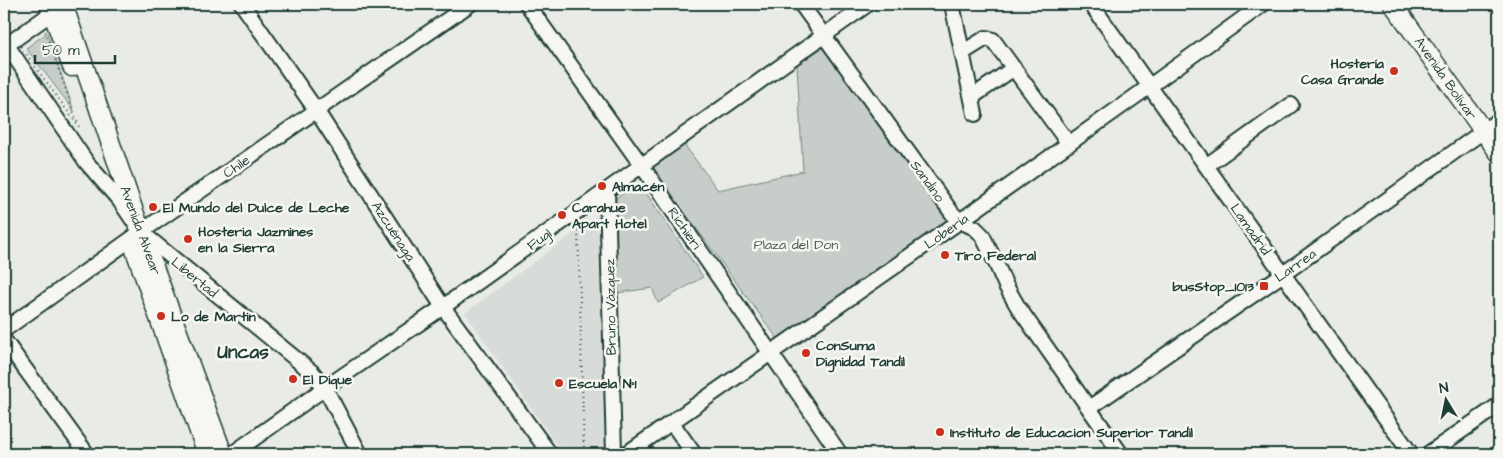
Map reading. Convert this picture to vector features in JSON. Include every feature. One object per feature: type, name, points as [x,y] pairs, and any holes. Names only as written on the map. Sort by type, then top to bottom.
[{"type":"main road","name":"Avenida Bolívar","points":[[1393,4],[1499,153]]},
{"type":"main road","name":"Avenida Alvear","points":[[58,6],[120,200],[136,235],[224,454]]},
{"type":"main road","name":"Avenida Alvear","points":[[58,6],[136,235],[207,454]]},
{"type":"street","name":"Azcuénaga","points":[[242,4],[316,110],[444,307],[550,454]]},
{"type":"street","name":"Chile","points":[[4,330],[136,235],[470,4]]},
{"type":"street","name":"Richieri","points":[[526,4],[642,166],[840,454]]},
{"type":"street","name":"Sandino","points":[[801,4],[952,213],[960,221],[975,228],[982,235],[996,261],[1006,286],[1018,306],[1121,454]]},
{"type":"street","name":"Fugl","points":[[232,454],[444,307],[868,4]]},
{"type":"street","points":[[952,4],[975,114]]},
{"type":"street","name":"Lamadrid","points":[[1091,4],[1411,454]]},
{"type":"street","name":"Lobería","points":[[626,454],[1069,144],[1263,4]]},
{"type":"street","points":[[58,6],[5,45],[87,162],[120,200]]},
{"type":"street","points":[[962,53],[986,38],[993,40],[1069,144]]},
{"type":"street","points":[[972,97],[1014,68]]},
{"type":"street","points":[[1206,166],[1291,105]]},
{"type":"street","name":"Larrea","points":[[1089,408],[1283,274],[1499,120]]},
{"type":"street","name":"Bruno Vázquez","points":[[607,190],[614,454]]},
{"type":"street","name":"Libertad","points":[[136,235],[313,373],[325,388],[360,454]]},
{"type":"street","points":[[4,340],[87,454]]},
{"type":"street","points":[[1428,454],[1499,405]]},
{"type":"street","points":[[672,423],[694,454]]},
{"type":"path","points":[[43,27],[45,31],[79,127],[19,44],[43,27]]},
{"type":"path","points":[[578,211],[584,454]]},
{"type":"shaded area","name":"Escuela N°1","points":[[598,215],[606,454],[563,454],[465,313]]},
{"type":"green space","points":[[47,33],[74,111],[26,48]]},
{"type":"green space","name":"Plaza del Don","points":[[825,46],[948,222],[780,342],[651,167],[683,143],[718,190],[803,171],[797,65]]},
{"type":"green space","points":[[640,184],[703,277],[658,303],[652,288],[617,293],[614,199]]},
{"type":"place","name":"Hostería Casa Grande","points":[[1394,71]]},
{"type":"place","name":"Almacén","points":[[602,186]]},
{"type":"place","name":"El Mundo del Dulce de Leche","points":[[153,207]]},
{"type":"place","name":"Carahue Apart Hotel","points":[[562,215]]},
{"type":"place","name":"Hosteria Jazmines en la Sierra","points":[[188,239]]},
{"type":"place","name":"Tiro Federal","points":[[945,255]]},
{"type":"place","name":"busStop_1013","points":[[1264,286]]},
{"type":"place","name":"Lo de Martin","points":[[161,316]]},
{"type":"place","name":"ConSuma Dignidad Tandil","points":[[806,353]]},
{"type":"place","name":"El Dique","points":[[293,379]]},
{"type":"place","name":"Escuela N°1","points":[[559,383]]},
{"type":"place","name":"Instituto de Educacion Superior Tandil","points":[[940,432]]},
{"type":"district","name":"Uncas","points":[[243,351]]}]
